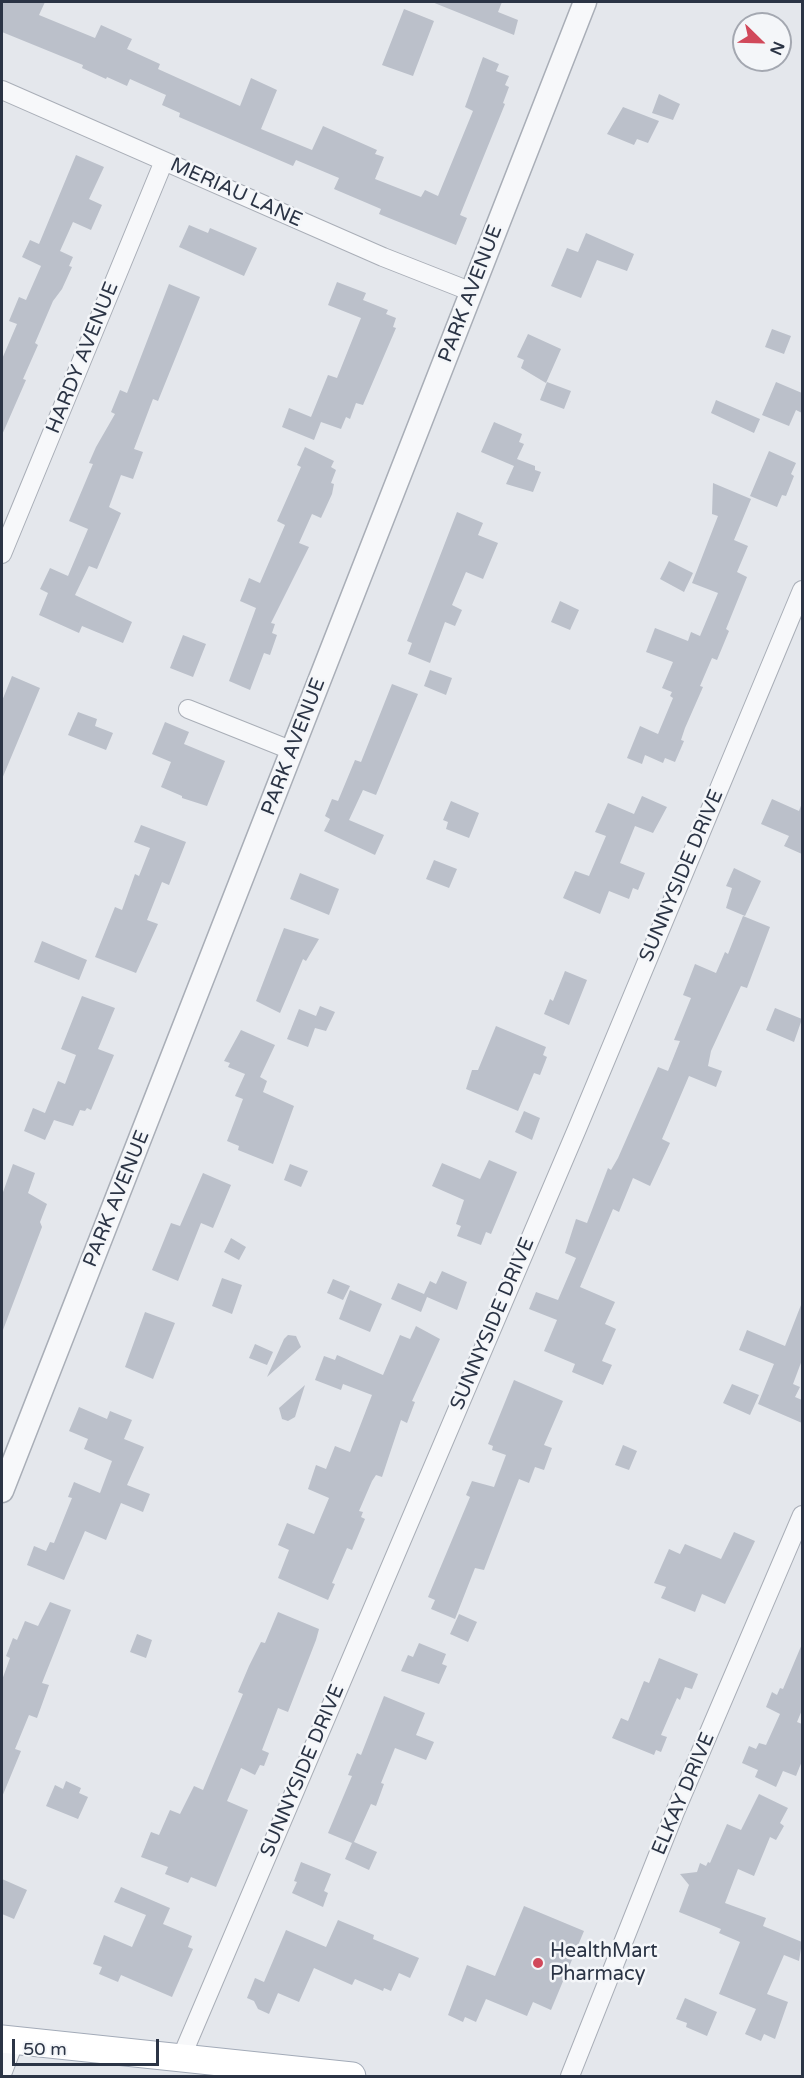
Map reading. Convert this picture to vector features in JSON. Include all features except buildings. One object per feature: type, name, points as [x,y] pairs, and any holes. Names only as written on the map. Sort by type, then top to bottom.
[{"type":"main road","points":[[8,2040],[352,2076]]},
{"type":"street","name":"PARK AVENUE","points":[[2,1491],[585,2]]},
{"type":"street","name":"MERIAU LANE","points":[[2,90],[383,257],[472,292]]},
{"type":"street","name":"HARDY AVENUE","points":[[2,554],[164,161]]},
{"type":"street","name":"SUNNYSIDE DRIVE","points":[[181,2058],[577,1129],[802,590]]},
{"type":"street","points":[[188,709],[293,750]]},
{"type":"street","name":"ELKAY DRIVE","points":[[570,2076],[675,1812],[802,1515]]},
{"type":"street","points":[[2,2074],[8,2040]]},
{"type":"place","name":"HealthMart Pharmacy","points":[[538,1963]]}]
